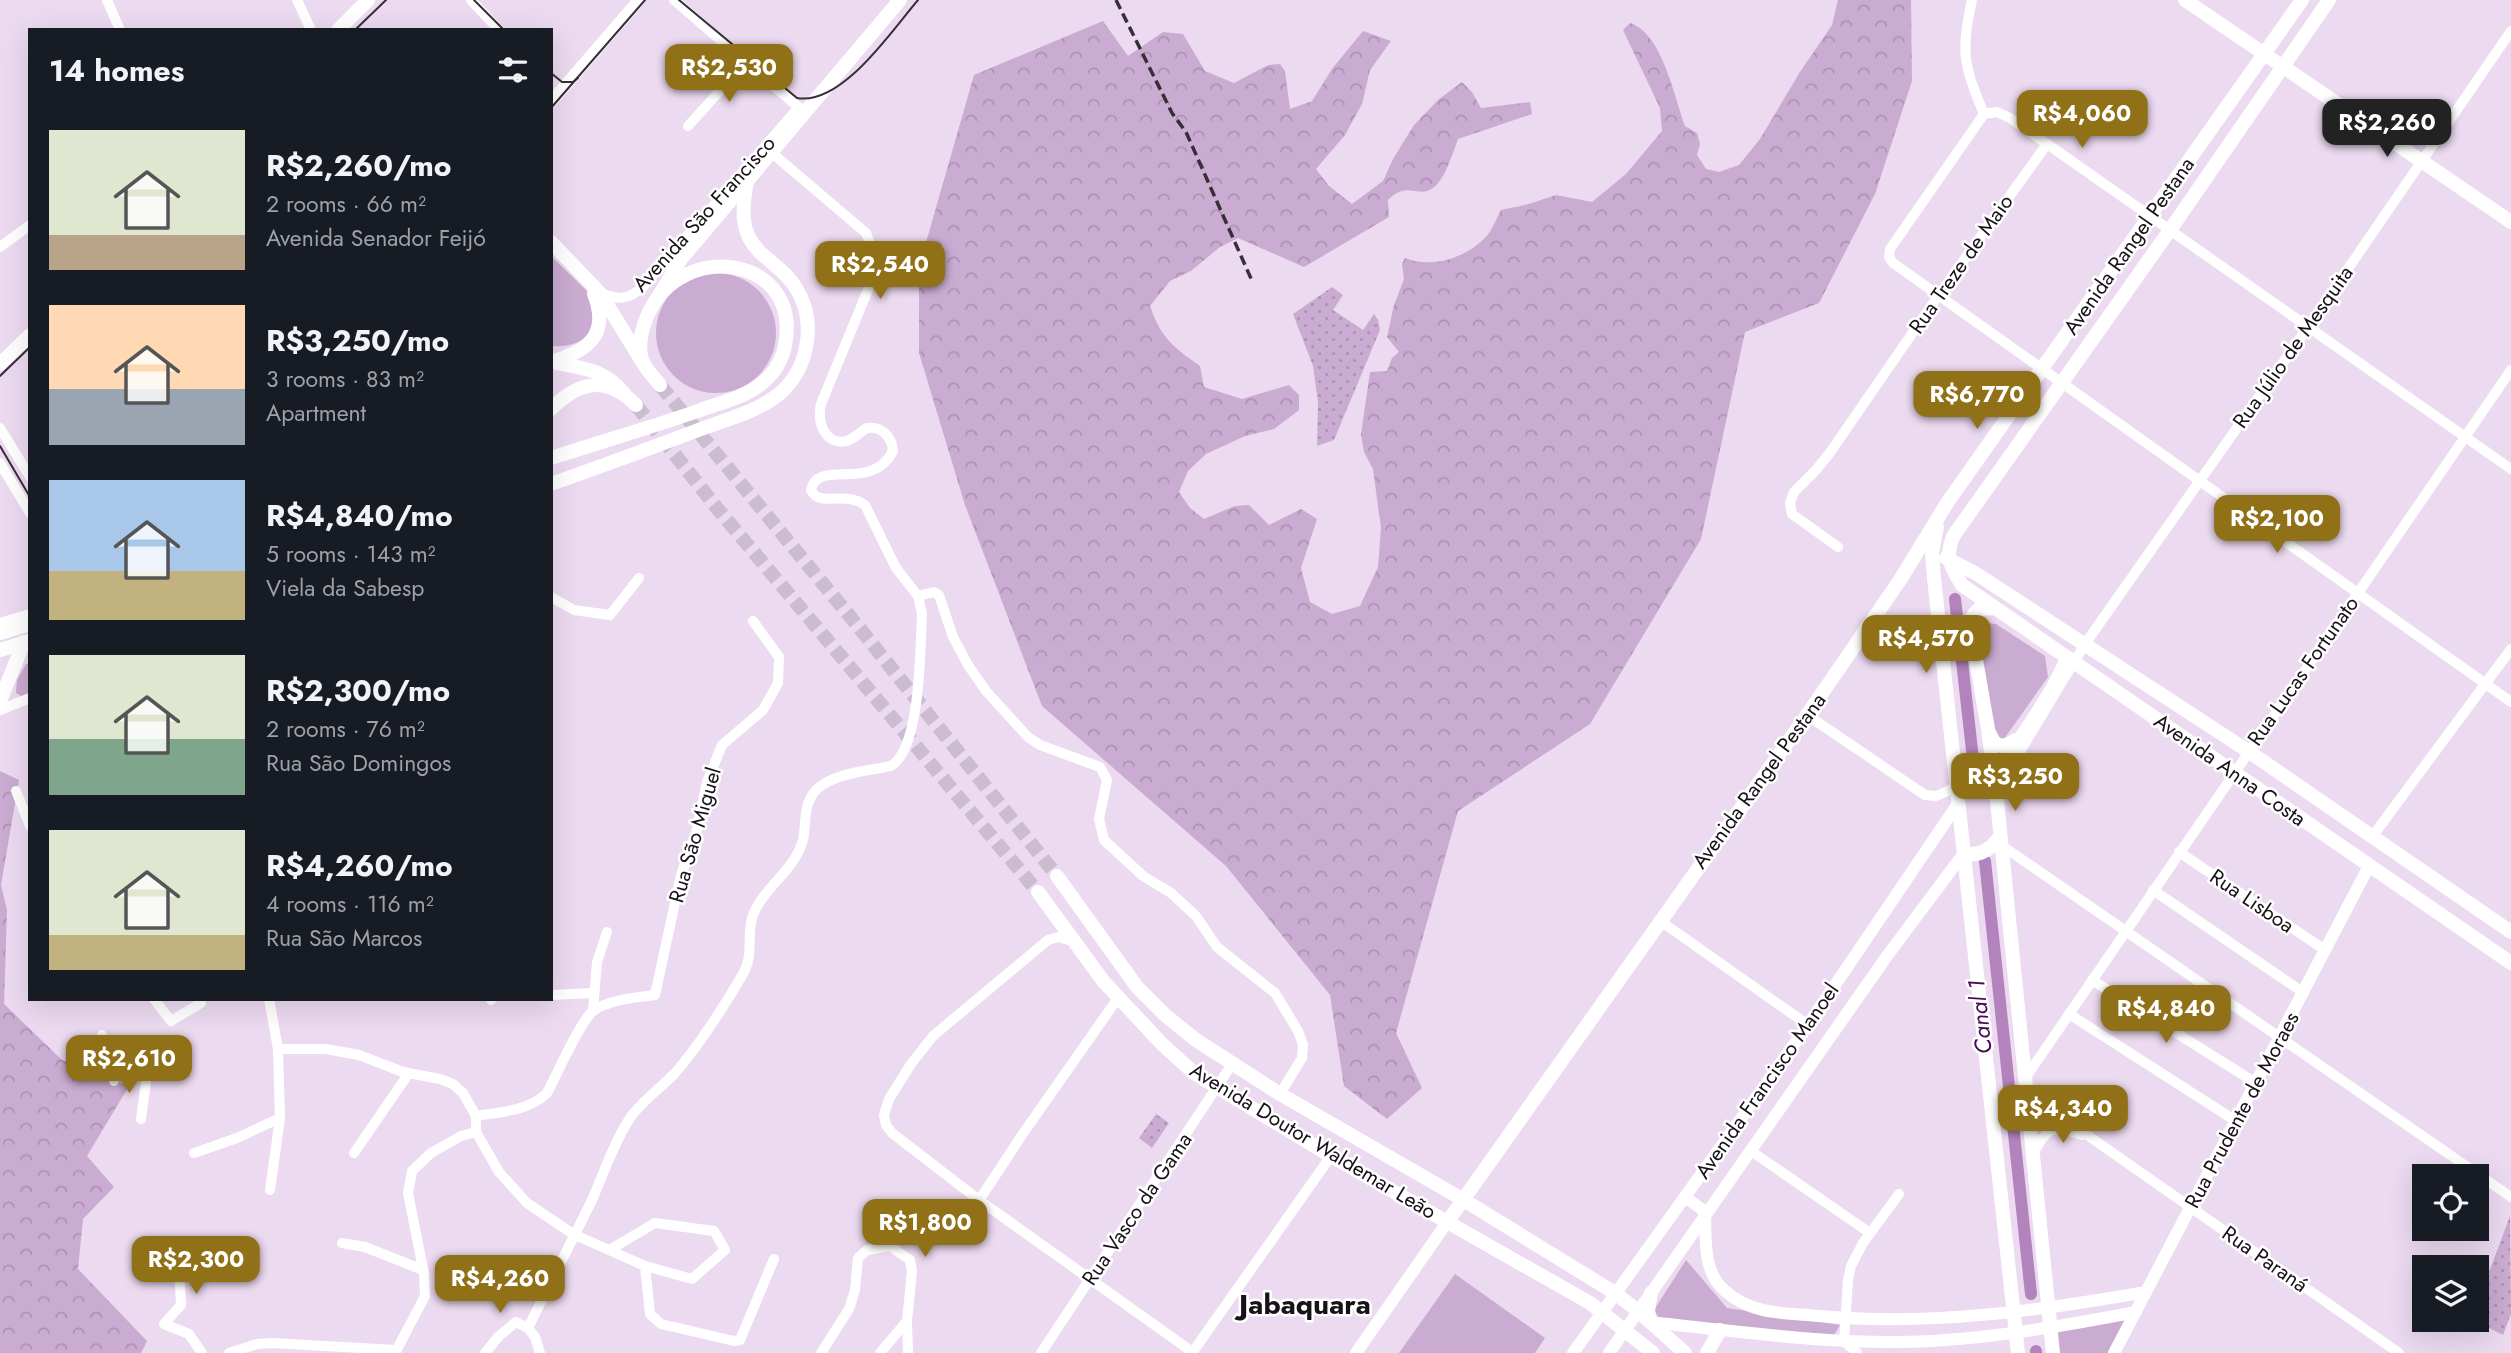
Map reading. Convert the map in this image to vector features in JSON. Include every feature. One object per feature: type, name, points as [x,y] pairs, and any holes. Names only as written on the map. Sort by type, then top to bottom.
[{"type":"main road","points":[[341,28],[368,0]]},
{"type":"main road","name":"Avenida São Francisco","points":[[643,363],[642,331],[674,268],[772,153],[802,110],[900,0]]},
{"type":"main road","points":[[2185,0],[2511,222]]},
{"type":"main road","name":"Avenida Rangel Pestana","points":[[1448,1221],[1807,715],[1900,580],[1942,512],[2302,0]]},
{"type":"main road","name":"Avenida Rangel Pestana","points":[[1951,559],[2062,384],[2329,0]]},
{"type":"main road","points":[[553,483],[758,407],[778,395],[798,370],[807,341],[808,324],[804,304],[796,287],[757,249],[746,232],[743,212],[747,181]]},
{"type":"main road","points":[[553,244],[595,288],[660,385]]},
{"type":"main road","points":[[553,457],[748,392],[776,368],[786,344],[785,310],[773,289],[752,273],[739,268],[719,266],[689,273],[657,298]]},
{"type":"main road","points":[[553,361],[583,350],[596,334],[600,314],[595,288]]},
{"type":"main road","points":[[0,364],[28,337]]},
{"type":"main road","points":[[553,362],[597,371],[609,378],[636,405]]},
{"type":"main road","points":[[553,407],[566,396],[587,385],[614,388],[624,393]]},
{"type":"main road","points":[[1942,512],[1935,532],[1932,558],[2018,1353]]},
{"type":"main road","points":[[1900,580],[1918,565],[1932,558],[1951,559]]},
{"type":"main road","points":[[1934,579],[1951,559]]},
{"type":"main road","name":"Avenida Anna Costa","points":[[1951,559],[2248,751],[2511,932]]},
{"type":"main road","name":"Avenida Anna Costa","points":[[1951,559],[1962,585],[2511,963]]},
{"type":"main road","points":[[1995,608],[1979,609],[1970,621],[1988,729],[1988,774],[1995,790],[2053,1353]]},
{"type":"main road","points":[[0,633],[28,625]]},
{"type":"main road","points":[[0,650],[27,641]]},
{"type":"main road","points":[[0,701],[27,641]]},
{"type":"main road","points":[[1988,729],[1996,745],[2004,746],[2016,740]]},
{"type":"main road","points":[[1955,788],[1988,774]]},
{"type":"main road","points":[[1964,853],[1982,853],[2000,842]]},
{"type":"main road","name":"Avenida Doutor Waldemar Leão","points":[[1057,876],[1137,987],[1165,1015],[1196,1040],[1280,1094],[1462,1199],[1615,1293],[1632,1320]]},
{"type":"main road","name":"Avenida Doutor Waldemar Leão","points":[[1038,892],[1072,941],[1118,998],[1194,1073],[1331,1156],[1599,1308],[1632,1320]]},
{"type":"main road","points":[[1650,1321],[1648,1303],[1651,1293]]},
{"type":"main road","points":[[1632,1320],[1650,1321],[1685,1353]]},
{"type":"main road","points":[[1632,1320],[1653,1353]]},
{"type":"main road","points":[[1707,1353],[1720,1329]]},
{"type":"street","points":[[107,0],[119,28]]},
{"type":"street","points":[[297,0],[310,28]]},
{"type":"street","points":[[471,0],[497,28]]},
{"type":"street","points":[[554,93],[639,0]]},
{"type":"street","points":[[674,0],[802,110]]},
{"type":"street","points":[[1972,0],[1964,53],[1969,78],[1983,114]]},
{"type":"street","name":"Rua Júlio de Mesquita","points":[[2070,659],[2085,644],[2308,327],[2511,31]]},
{"type":"street","points":[[688,126],[747,61]]},
{"type":"street","name":"Avenida São Francisco","points":[[595,288],[611,297],[624,298],[643,287],[802,110]]},
{"type":"street","points":[[2511,468],[2047,144],[1997,112],[1983,114],[1890,249],[1889,257],[1893,263],[1938,296],[2511,702]]},
{"type":"street","name":"Rua Treze de Maio","points":[[1838,547],[1792,514],[1790,503],[1794,492],[1829,454],[2047,144]]},
{"type":"street","points":[[528,1328],[632,1115],[677,1072],[746,969],[751,953],[749,933],[753,916],[764,894],[792,862],[803,840],[806,806],[817,790],[832,780],[891,766],[900,761],[913,728],[922,614],[918,596],[892,561],[865,505],[845,497],[819,499],[811,490],[813,482],[822,475],[855,475],[878,468],[892,451],[888,436],[880,429],[867,428],[850,440],[839,440],[826,435],[819,421],[821,404],[874,275],[875,256],[866,233],[772,153]]},
{"type":"street","points":[[0,247],[28,226]]},
{"type":"street","name":"Rua Lucas Fortunato","points":[[2026,1077],[2511,370]]},
{"type":"street","points":[[0,428],[28,474]]},
{"type":"street","points":[[0,463],[28,510]]},
{"type":"street","points":[[553,598],[574,610],[610,615],[639,578]]},
{"type":"street","points":[[918,596],[934,592],[939,594],[953,637],[968,665],[985,691],[1028,737],[1040,745],[1100,767],[1107,780],[1099,819],[1104,840],[1143,876],[1171,893],[1196,916],[1217,947],[1275,993],[1298,1031],[1303,1045],[1302,1058],[1280,1094]]},
{"type":"street","points":[[0,623],[28,615]]},
{"type":"street","name":"Rua São Miguel","points":[[593,1010],[629,998],[655,995],[681,875],[696,834],[707,782],[722,745],[763,710],[778,683],[779,657],[753,621]]},
{"type":"street","points":[[2372,836],[2511,649]]},
{"type":"street","points":[[1988,774],[2016,740],[2061,668],[2070,659]]},
{"type":"street","points":[[1995,790],[2070,659]]},
{"type":"street","points":[[0,710],[28,699]]},
{"type":"street","points":[[1807,715],[1925,794],[1936,796],[1955,788]]},
{"type":"street","points":[[16,791],[28,821]]},
{"type":"street","name":"Avenida Francisco Manoel","points":[[1573,1353],[1599,1308],[1615,1293],[1686,1198],[1808,1025],[1957,805]]},
{"type":"street","points":[[2000,842],[2511,1197]]},
{"type":"street","name":"Rua Lisboa","points":[[2179,852],[2325,950]]},
{"type":"street","name":"Avenida Francisco Manoel","points":[[1609,1353],[1704,1213],[1751,1151],[1887,956],[1964,853]]},
{"type":"street","name":"Rua Prudente de Moraes","points":[[2115,1353],[2369,866]]},
{"type":"street","points":[[2153,890],[2304,993]]},
{"type":"street","points":[[1659,920],[1808,1025]]},
{"type":"street","points":[[476,1116],[524,1107],[538,1102],[547,1093],[593,1010],[597,962],[607,932]]},
{"type":"street","points":[[1072,941],[1058,937],[1048,940],[933,1036],[889,1099],[884,1115],[886,1125],[892,1133],[979,1200],[1193,1353],[1331,1156]]},
{"type":"street","points":[[2092,981],[2256,1083]]},
{"type":"street","points":[[553,995],[593,993]]},
{"type":"street","points":[[953,1240],[1118,998]]},
{"type":"street","points":[[155,1001],[171,1021],[201,1001]]},
{"type":"street","points":[[269,1001],[278,1049],[281,1118],[270,1190]]},
{"type":"street","points":[[2068,1014],[2236,1121]]},
{"type":"street","points":[[102,1035],[114,1081]]},
{"type":"street","points":[[278,1049],[326,1049],[359,1055],[409,1073],[453,1084],[463,1093],[476,1116],[476,1132],[499,1172],[527,1203],[573,1234],[645,1266],[692,1279],[725,1250],[714,1231],[655,1223],[611,1249]]},
{"type":"street","points":[[108,1060],[147,1074],[141,1119]]},
{"type":"street","name":"Rua Vasco da Gama","points":[[1041,1353],[1218,1089],[1232,1064]]},
{"type":"street","points":[[354,1153],[409,1073]]},
{"type":"street","name":"Rua Paraná","points":[[2027,1093],[2399,1353]]},
{"type":"street","points":[[194,1153],[237,1138],[281,1118]]},
{"type":"street","points":[[2033,1156],[2041,1138],[2050,1130],[2063,1129],[2092,1138]]},
{"type":"street","points":[[229,1353],[257,1344],[272,1343],[396,1352],[425,1296],[423,1270],[408,1193],[412,1171],[432,1153],[461,1136],[476,1132]]},
{"type":"street","points":[[1751,1151],[1870,1233]]},
{"type":"street","points":[[1857,1353],[1844,1341],[1849,1272],[1854,1258],[1870,1233],[1899,1194]]},
{"type":"street","points":[[1686,1198],[1704,1213],[1705,1247],[1713,1276],[1730,1295],[1748,1307],[1765,1311],[1845,1318],[1918,1320],[2049,1309],[2146,1292]]},
{"type":"street","name":"Avenida Rangel Pestana","points":[[1356,1353],[1448,1221]]},
{"type":"street","points":[[342,1243],[365,1247],[423,1270]]},
{"type":"street","points":[[821,1353],[849,1309],[855,1290],[858,1258],[867,1250],[890,1246],[909,1260],[911,1288],[907,1321],[908,1353]]},
{"type":"street","points":[[645,1266],[650,1314],[661,1324],[734,1341],[740,1340],[774,1259]]},
{"type":"street","points":[[179,1267],[181,1305],[164,1324],[189,1334],[202,1353]]},
{"type":"street","points":[[1650,1321],[1844,1341],[1930,1341],[2051,1329],[2136,1312]]},
{"type":"street","points":[[880,1353],[907,1321]]},
{"type":"street","points":[[485,1353],[499,1336],[516,1322],[528,1328],[536,1337],[540,1353]]},
{"type":"street","points":[[1875,1353],[1880,1347],[1897,1341]]},
{"type":"green space","points":[[1838,0],[1911,0],[1912,81],[1875,194],[1819,303],[1745,332],[1701,539],[1590,724],[1458,811],[1396,1033],[1422,1088],[1387,1119],[1344,1086],[1330,995],[1226,866],[1042,706],[965,505],[919,353],[919,267],[974,75],[1103,21],[1128,56],[1163,32],[1183,34],[1205,71],[1234,83],[1268,65],[1280,64],[1285,71],[1290,109],[1312,101],[1332,69],[1363,31],[1391,41],[1370,70],[1362,104],[1345,135],[1316,169],[1329,186],[1352,204],[1383,181],[1414,125],[1439,99],[1462,82],[1472,92],[1481,108],[1530,102],[1532,114],[1458,139],[1445,172],[1433,188],[1422,192],[1407,190],[1395,194],[1388,200],[1389,217],[1304,267],[1238,238],[1220,247],[1191,271],[1170,281],[1150,306],[1169,341],[1200,366],[1204,387],[1242,399],[1289,385],[1299,395],[1299,410],[1274,429],[1245,436],[1206,454],[1188,471],[1179,492],[1190,508],[1204,519],[1235,506],[1249,505],[1269,525],[1301,509],[1317,519],[1301,568],[1310,602],[1332,614],[1360,606],[1378,567],[1381,528],[1373,469],[1364,452],[1361,434],[1370,372],[1387,371],[1392,358],[1399,352],[1387,337],[1394,305],[1404,279],[1402,264],[1405,258],[1426,262],[1448,260],[1468,251],[1485,238],[1501,210],[1556,195],[1592,202],[1626,174],[1662,131],[1660,108],[1623,30],[1630,23],[1651,39],[1659,52],[1685,126],[1697,133],[1700,144],[1697,155],[1706,169],[1719,172],[1739,165],[1760,139],[1832,25]]},
{"type":"green space","points":[[553,258],[586,290],[595,303],[592,333],[568,345],[553,346]]},
{"type":"green space","points":[[716,273],[739,277],[759,290],[772,310],[776,333],[772,356],[759,376],[739,389],[716,393],[693,389],[673,376],[660,356],[656,333],[660,310],[673,290],[693,277]]},
{"type":"green space","points":[[1332,287],[1343,295],[1333,310],[1363,330],[1374,314],[1380,330],[1334,440],[1317,446],[1318,402],[1313,366],[1293,314]]},
{"type":"green space","points":[[1987,623],[1996,624],[2045,656],[2048,677],[2004,739],[1995,739],[1977,629]]},
{"type":"green space","points":[[26,664],[28,694],[23,697],[16,693],[17,680]]},
{"type":"green space","points":[[0,771],[19,780],[1,885],[7,910],[4,1004],[62,1060],[129,1086],[87,1156],[114,1187],[83,1219],[78,1269],[147,1341],[141,1353],[0,1353]]},
{"type":"green space","points":[[1156,1114],[1169,1123],[1152,1148],[1139,1138]]},
{"type":"green space","points":[[2510,1216],[2511,1314],[2503,1335],[2489,1328],[2489,1272]]},
{"type":"green space","points":[[1686,1260],[1727,1308],[1840,1325],[1834,1335],[1659,1318],[1654,1310]]},
{"type":"green space","points":[[1455,1274],[1545,1338],[1535,1353],[1399,1353]]},
{"type":"green space","points":[[2130,1316],[2110,1353],[2057,1353],[2055,1331]]},
{"type":"waterway","name":"Canal 1","points":[[1955,599],[1974,768]]},
{"type":"waterway","name":"Canal 1","points":[[1985,861],[2031,1294]]},
{"type":"tunnel","points":[[660,385],[861,630],[1057,876]]},
{"type":"tunnel","points":[[636,405],[716,507],[1038,892]]},
{"type":"tram line","points":[[357,28],[386,0]]},
{"type":"tram line","points":[[474,0],[502,28]]},
{"type":"tram line","points":[[553,106],[645,0]]},
{"type":"tram line","points":[[679,0],[797,98],[814,97],[831,90],[848,78],[865,63],[918,0]]},
{"type":"tram line","points":[[553,75],[562,82],[573,82],[578,78]]},
{"type":"tram line","points":[[0,376],[28,349]]},
{"type":"tram line","points":[[0,446],[28,494]]},
{"type":"railway","points":[[1116,0],[1172,113],[1186,132],[1253,283]]},
{"type":"district","name":"Jabaquara","points":[[1305,1304]]}]
